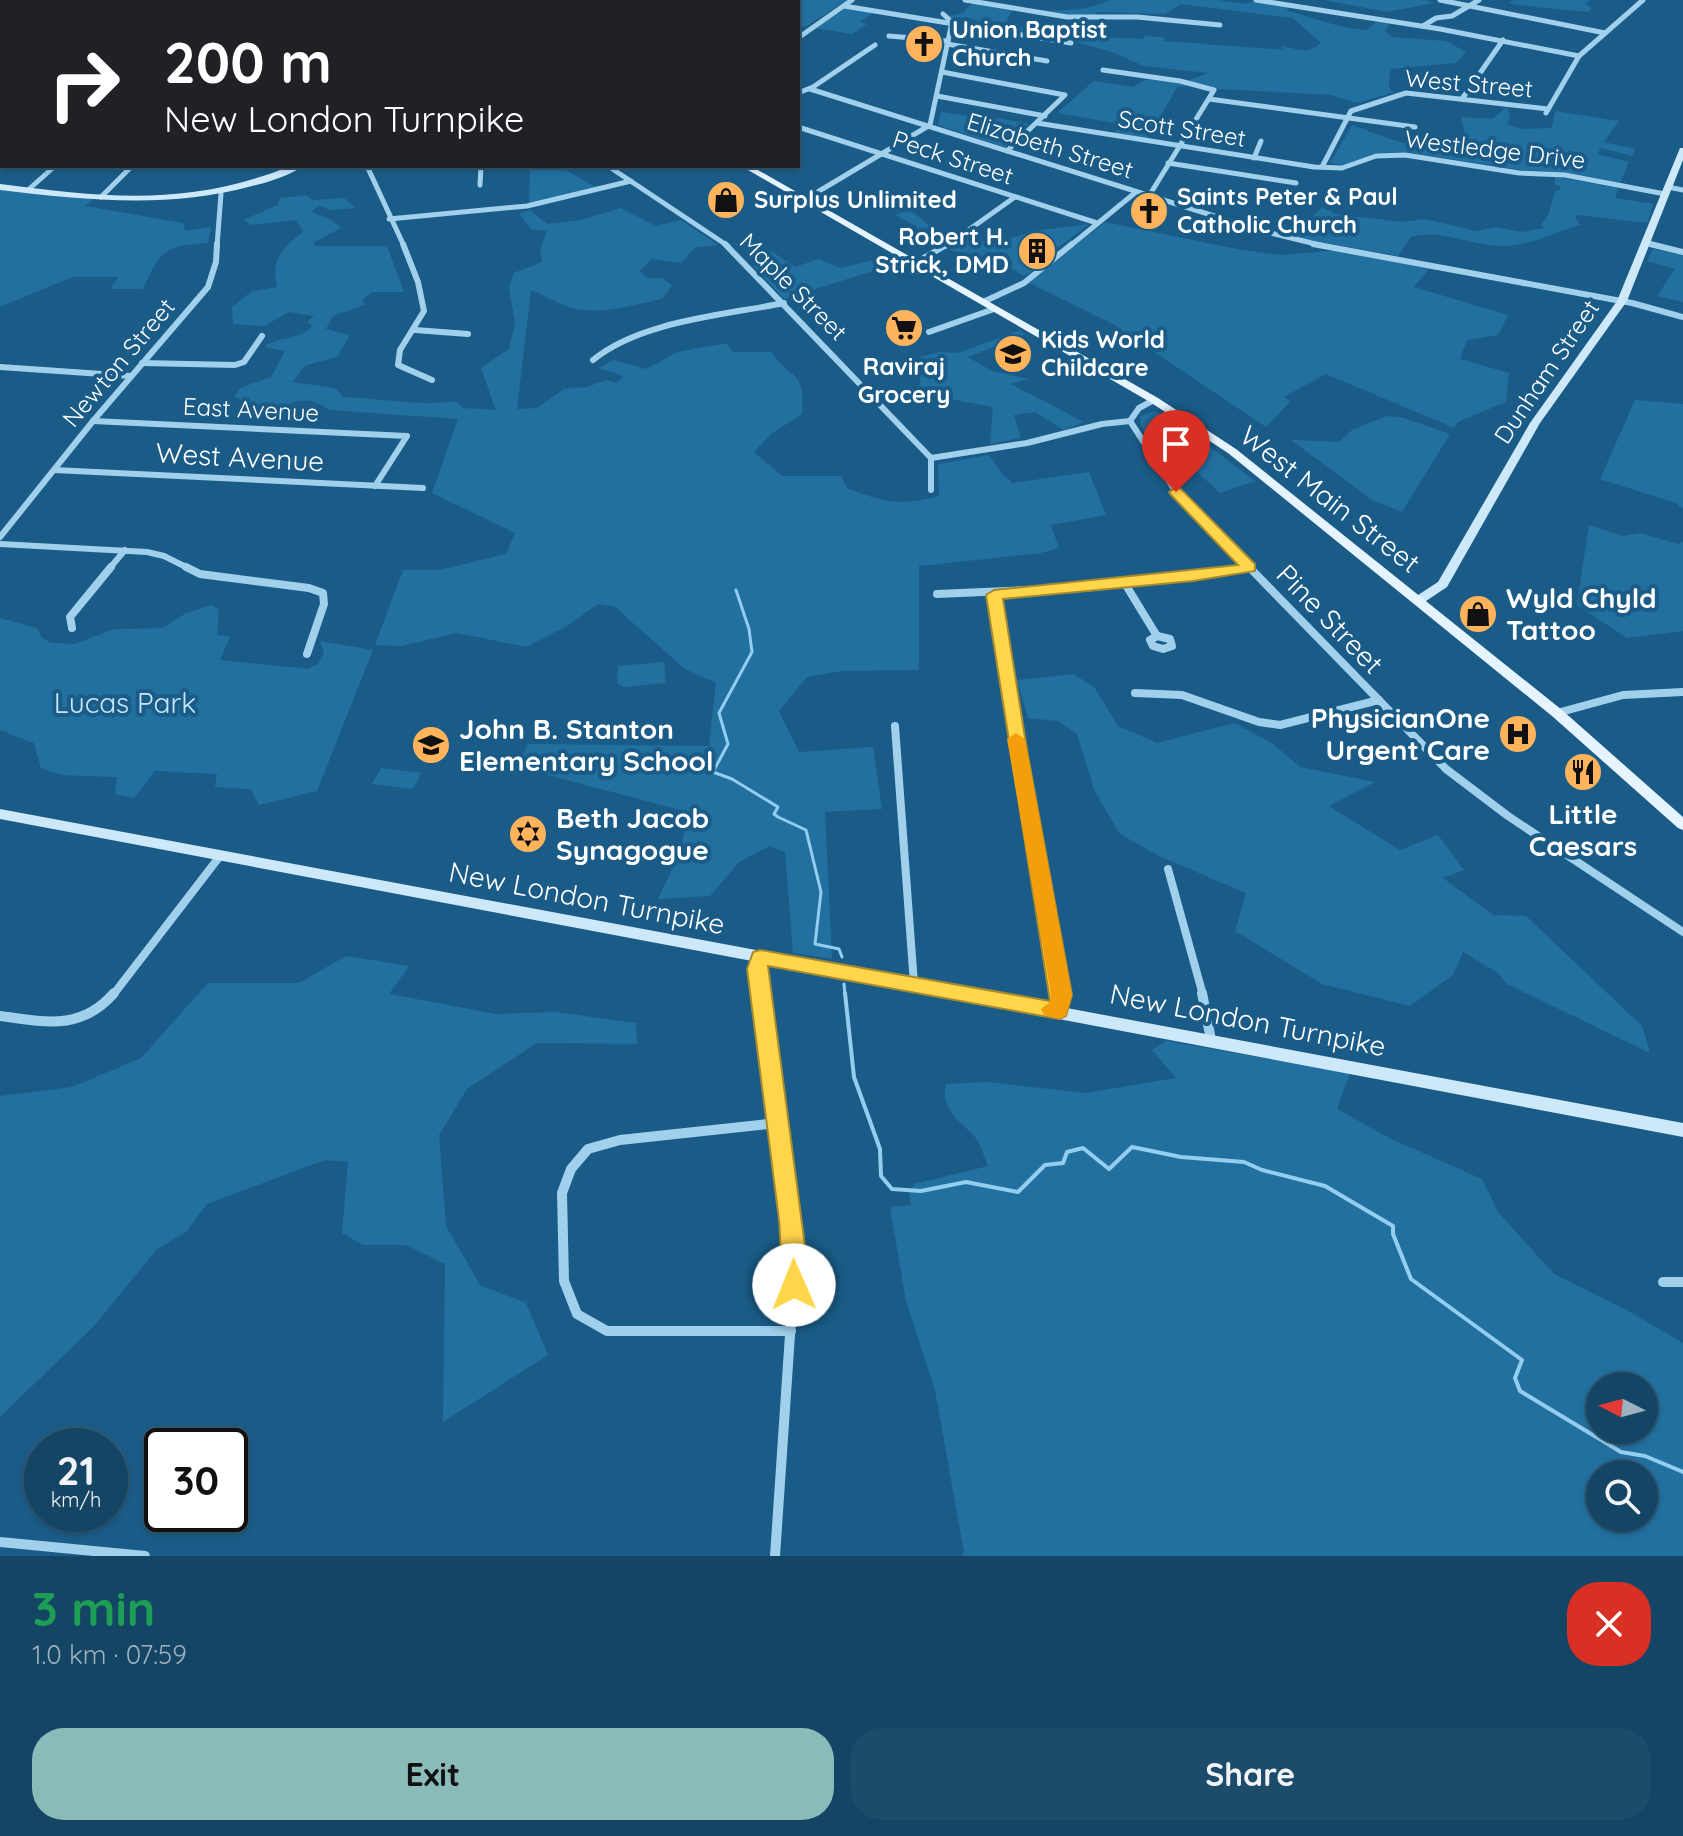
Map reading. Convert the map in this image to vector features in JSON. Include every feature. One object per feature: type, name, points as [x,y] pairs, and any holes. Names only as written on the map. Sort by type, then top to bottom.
[{"type":"main road","name":"West Main Street","points":[[748,168],[1154,400],[1232,451],[1557,713],[1683,825]]},
{"type":"street","points":[[800,36],[852,0]]},
{"type":"street","points":[[965,0],[1065,16],[1137,17],[1220,25]]},
{"type":"street","points":[[1256,0],[1423,26],[1579,56],[1643,0]]},
{"type":"street","points":[[1440,0],[1605,33]]},
{"type":"street","points":[[1423,26],[1429,21],[1452,16],[1479,0]]},
{"type":"street","points":[[844,6],[1071,43]]},
{"type":"street","points":[[943,14],[952,23]]},
{"type":"street","points":[[804,200],[929,126],[952,23]]},
{"type":"street","points":[[800,27],[810,29]]},
{"type":"street","points":[[889,36],[948,42],[1047,61]]},
{"type":"street","points":[[1462,99],[1503,40]]},
{"type":"street","points":[[800,92],[810,89],[875,45]]},
{"type":"street","name":"West Street","points":[[1347,119],[1351,111],[1362,105],[1398,94],[1462,99],[1546,112],[1579,56]]},
{"type":"street","points":[[1103,70],[1214,89],[1149,196]]},
{"type":"street","points":[[942,72],[1046,89],[1066,96],[1007,151]]},
{"type":"street","name":"Elizabeth Street","points":[[810,89],[1136,192],[1313,244],[1622,301],[1683,317]]},
{"type":"street","points":[[937,96],[1045,116]]},
{"type":"street","points":[[1209,99],[1415,127]]},
{"type":"street","points":[[1322,167],[1347,119]]},
{"type":"street","name":"Scott Street","points":[[1037,123],[1322,167]]},
{"type":"street","name":"Peck Street","points":[[800,128],[1097,223]]},
{"type":"street","points":[[1254,158],[1261,141]]},
{"type":"street","name":"Dunham Street","points":[[1419,600],[1443,584],[1541,413],[1622,301],[1683,150]]},
{"type":"street","name":"Westledge Drive","points":[[1322,167],[1344,168],[1381,155],[1411,155],[1519,173],[1565,175],[1667,191],[1683,190]]},
{"type":"street","points":[[1168,163],[1296,183]]},
{"type":"street","points":[[28,190],[53,168]]},
{"type":"street","points":[[101,197],[130,168]]},
{"type":"street","points":[[0,187],[153,201],[221,194],[264,182],[295,168]]},
{"type":"street","points":[[368,168],[413,271],[424,305],[424,314],[399,351],[398,365],[432,380]]},
{"type":"street","points":[[480,185],[481,168]]},
{"type":"street","name":"Maple Street","points":[[611,168],[731,248],[931,458]]},
{"type":"street","points":[[389,219],[527,206],[631,181]]},
{"type":"street","points":[[983,302],[1022,284],[1136,192]]},
{"type":"street","name":"Newton Street","points":[[0,537],[211,281],[216,262],[221,194]]},
{"type":"street","points":[[915,263],[930,257],[1015,197]]},
{"type":"street","points":[[1646,243],[1683,252]]},
{"type":"street","points":[[593,360],[603,351],[639,335],[784,303]]},
{"type":"street","points":[[917,337],[994,309]]},
{"type":"street","points":[[415,330],[468,334]]},
{"type":"street","points":[[142,363],[235,365],[244,362],[262,336]]},
{"type":"street","points":[[0,367],[131,376]]},
{"type":"street","points":[[931,490],[931,458],[1027,443],[1102,424],[1130,421],[1139,408],[1154,400]]},
{"type":"street","name":"East Avenue","points":[[93,421],[407,436],[375,486]]},
{"type":"street","name":"Pine Street","points":[[1130,421],[1176,492],[1473,792],[1683,932]]},
{"type":"street","name":"West Avenue","points":[[54,470],[423,488]]},
{"type":"street","points":[[0,544],[125,550],[164,556],[200,574],[309,588],[323,593],[324,604],[307,654]]},
{"type":"street","points":[[72,628],[70,617],[125,550]]},
{"type":"street","points":[[937,594],[994,595],[1250,568]]},
{"type":"street","points":[[1124,582],[1157,636]]},
{"type":"street","points":[[994,595],[1062,995],[1059,1011]]},
{"type":"street","points":[[1557,713],[1623,695],[1683,692]]},
{"type":"street","points":[[1135,693],[1182,695],[1259,722],[1280,725],[1379,700]]},
{"type":"street","points":[[895,726],[914,984]]},
{"type":"street","name":"New London Turnpike","points":[[0,814],[1683,1130]]},
{"type":"street","points":[[0,1016],[62,1024],[103,1006],[134,971],[220,856]]},
{"type":"street","points":[[1168,869],[1210,1022],[1211,1040]]},
{"type":"street","points":[[760,957],[757,969],[795,1261],[775,1556]]},
{"type":"street","points":[[777,1123],[620,1140],[588,1149],[571,1169],[562,1193],[564,1281],[577,1314],[607,1331],[791,1331]]},
{"type":"street","points":[[1663,1282],[1683,1282]]},
{"type":"street","points":[[0,1542],[145,1556]]},
{"type":"green space","points":[[800,0],[847,0],[805,27],[800,26]]},
{"type":"green space","points":[[1111,0],[1218,0],[1245,4],[1254,1],[1291,6],[1286,10],[1357,29],[1367,30],[1376,22],[1390,24],[1385,31],[1392,37],[1446,41],[1466,52],[1456,63],[1390,69],[1389,88],[1394,92],[1357,103],[1332,95],[1218,89],[1187,81],[1208,73],[1144,66],[1112,52],[1072,41],[982,25],[973,19],[957,17],[955,23],[950,16],[963,13],[973,2],[1061,11],[1095,6]],"holes":[[[1181,4],[1293,18],[1321,43],[1307,50],[1281,48],[1287,50],[1164,41],[1164,37],[1144,36],[1143,39],[1072,35],[1034,30],[1007,20],[1013,9],[1083,20],[1096,18],[1096,12],[1165,14]]]},
{"type":"green space","points":[[1324,0],[1427,0],[1434,3],[1387,12]]},
{"type":"green space","points":[[1514,0],[1590,0],[1585,4],[1592,8],[1588,12],[1509,3]]},
{"type":"green space","points":[[844,9],[874,12],[860,22],[867,24],[852,34],[816,28]]},
{"type":"green space","points":[[1148,79],[1191,85],[1177,87],[1147,140],[1113,135],[1121,124],[1057,113],[1094,81],[1133,87]]},
{"type":"green space","points":[[1507,106],[1510,116],[1507,124],[1521,129],[1552,128],[1555,111],[1619,121],[1604,142],[1635,149],[1632,156],[1601,148],[1597,154],[1629,162],[1620,183],[1571,173],[1522,170],[1406,152],[1377,153],[1342,165],[1330,163],[1352,125],[1408,144],[1436,145],[1465,135],[1461,117],[1493,119]]},
{"type":"green space","points":[[941,112],[1029,124],[1005,147],[938,125]]},
{"type":"green space","points":[[530,168],[562,168],[598,188],[529,205]]},
{"type":"green space","points":[[1555,177],[1618,188],[1615,198],[1653,204],[1647,223],[1577,215],[1575,218],[1580,225],[1532,241],[1502,246],[1423,235],[1411,237],[1398,256],[1294,237],[1322,207],[1336,214],[1401,222],[1425,219],[1476,231],[1495,227],[1522,232],[1544,228],[1541,225],[1548,215],[1555,191],[1560,190],[1560,186],[1555,185]]},
{"type":"green space","points":[[0,189],[95,198],[85,206],[183,223],[185,231],[211,227],[208,243],[182,246],[166,252],[143,289],[110,289],[118,277],[72,277],[0,307]]},
{"type":"green space","points":[[306,195],[312,200],[344,198],[356,208],[331,210],[319,206],[311,212],[332,220],[341,228],[314,242],[314,246],[387,246],[404,292],[371,292],[363,300],[364,305],[333,316],[326,329],[350,335],[337,357],[306,365],[292,382],[335,388],[343,397],[413,403],[455,401],[463,408],[496,410],[481,368],[509,349],[515,323],[509,287],[514,273],[542,262],[540,251],[547,231],[531,229],[519,214],[530,210],[547,224],[580,220],[621,208],[656,226],[681,220],[718,245],[696,247],[681,263],[652,259],[640,271],[646,278],[663,278],[672,286],[662,299],[594,311],[568,307],[531,290],[517,409],[537,408],[564,389],[587,387],[606,380],[617,383],[623,376],[599,368],[614,360],[645,369],[678,352],[727,344],[732,352],[772,352],[799,381],[802,414],[771,434],[754,452],[782,476],[841,476],[847,488],[882,500],[902,502],[939,496],[938,464],[989,455],[1002,474],[1013,483],[1089,472],[1106,515],[1051,525],[1059,548],[1041,553],[919,566],[919,670],[841,671],[807,677],[779,711],[799,752],[873,747],[882,809],[825,812],[832,959],[793,953],[785,852],[770,846],[739,862],[710,896],[658,899],[680,853],[688,812],[517,767],[528,744],[709,746],[716,683],[685,669],[615,607],[598,604],[567,626],[526,647],[457,633],[401,646],[375,645],[403,570],[439,570],[506,554],[515,533],[432,493],[458,419],[329,410],[304,400],[280,409],[250,405],[234,396],[240,388],[271,377],[285,351],[264,347],[307,331],[312,326],[307,322],[314,316],[289,312],[264,326],[233,324],[232,307],[252,291],[277,287],[275,269],[280,255],[303,232],[296,220],[252,225],[243,220],[278,205],[280,198]]},
{"type":"green space","points":[[910,210],[938,232],[951,235],[939,247],[919,235],[916,226],[895,215]]},
{"type":"green space","points":[[1105,222],[1242,250],[1280,255],[1340,250],[1429,269],[1414,287],[1508,315],[1498,335],[1467,340],[1460,359],[1509,373],[1506,402],[1458,422],[1454,428],[1326,374],[1284,397],[1290,402],[1266,427],[1111,323],[1029,283]]},
{"type":"green space","points":[[1089,224],[1059,247],[1027,241],[1032,244],[1026,250],[1019,249],[1026,255],[1018,262],[1036,268],[1025,276],[1002,264],[966,266],[951,260],[963,254],[949,250],[964,237],[993,244],[1033,231]]},
{"type":"green space","points":[[1653,249],[1683,255],[1683,302],[1657,296],[1675,269],[1647,261]]},
{"type":"green space","points":[[771,251],[795,267],[819,259],[841,268],[877,259],[892,265],[784,299],[753,266],[770,262]]},
{"type":"green space","points":[[1019,331],[1026,334],[968,357],[992,371],[1029,379],[1011,384],[1084,422],[1064,430],[1035,412],[1014,415],[1021,438],[990,444],[993,407],[934,396],[919,386],[921,380],[914,375],[914,364],[921,357],[939,352],[958,353]]},
{"type":"green space","points":[[1635,400],[1683,404],[1683,509],[1676,503],[1600,479]]},
{"type":"green space","points":[[1156,411],[1255,481],[1220,493],[1172,443],[1152,448],[1140,423],[1141,416]]},
{"type":"green space","points":[[1387,416],[1404,418],[1450,434],[1402,512],[1372,500],[1291,440],[1339,442],[1352,430]]},
{"type":"green space","points":[[1589,525],[1623,536],[1640,533],[1678,544],[1683,542],[1683,631],[1627,638],[1577,605]]},
{"type":"green space","name":"Lucas Park","points":[[212,605],[219,610],[217,635],[230,637],[220,660],[308,669],[318,664],[324,653],[320,641],[373,650],[317,791],[259,805],[251,789],[215,787],[217,774],[155,771],[134,798],[115,794],[117,777],[61,775],[41,768],[34,743],[0,730],[0,618],[37,628],[42,638],[51,643],[74,644],[115,629],[163,628],[186,613]]},
{"type":"green space","points":[[664,662],[666,683],[624,687],[617,683],[618,666]]},
{"type":"green space","points":[[1074,674],[1095,688],[1118,726],[1157,743],[1234,723],[1272,743],[1300,767],[1375,782],[1329,806],[1400,850],[1438,835],[1464,870],[1443,878],[1493,915],[1526,916],[1642,1026],[1650,1053],[1507,984],[1498,973],[1463,952],[1453,975],[1410,1006],[1322,984],[1235,931],[1246,893],[1161,857],[1120,834],[1095,792],[1077,734],[1058,721],[1028,718],[1017,680]]},
{"type":"green space","points":[[381,768],[421,773],[413,789],[372,784]]},
{"type":"green space","points":[[346,956],[409,966],[389,994],[496,1014],[556,1012],[636,1023],[637,1044],[537,1043],[467,1089],[439,1135],[446,1226],[480,1285],[526,1303],[548,1355],[443,1422],[445,1264],[406,1245],[363,1245],[342,1233],[348,1162],[325,1160],[207,1204],[186,1232],[157,1249],[93,1327],[0,1417],[0,1096],[72,1087],[141,1058],[208,983],[299,983]]},
{"type":"green space","points":[[1166,1041],[1350,1073],[1337,1109],[1391,1139],[1482,1179],[1498,1212],[1554,1274],[1625,1309],[1683,1343],[1683,1556],[961,1556],[964,1552],[935,1390],[906,1301],[890,1207],[911,1205],[909,1192],[914,1184],[988,1166],[977,1140],[948,1108],[946,1084],[988,1082],[1085,1093],[1176,1078],[1152,1050]]},
{"type":"waterway","points":[[736,590],[749,629],[752,652],[719,713],[728,744],[713,772],[732,779],[778,807],[774,814],[806,830],[821,892],[815,944],[839,949],[842,957]]},
{"type":"waterway","points":[[844,984],[845,995]]},
{"type":"waterway","points":[[845,993],[854,1077],[880,1149],[881,1176],[892,1189],[921,1191],[966,1182],[1018,1192],[1045,1165],[1063,1163],[1067,1152],[1083,1148],[1109,1169],[1132,1147],[1181,1157],[1244,1162],[1262,1170],[1325,1186],[1393,1226],[1393,1234],[1411,1279],[1522,1360],[1515,1378],[1520,1391],[1621,1452],[1645,1456],[1683,1472]]},
{"type":"slow traffic","points":[[1016,739],[1062,995],[1059,1011],[1052,1009]]},
{"type":"place","name":"Union Baptist Church","points":[[924,44]]},
{"type":"place","name":"Surplus Unlimited","points":[[726,200]]},
{"type":"place","name":"Saints Peter & Paul Catholic Church","points":[[1149,211]]},
{"type":"place","name":"Robert H. Strick, DMD","points":[[1037,251]]},
{"type":"place","name":"Raviraj Grocery","points":[[904,328]]},
{"type":"place","name":"Kids World Childcare","points":[[1013,354]]},
{"type":"place","name":"Wyld Chyld Tattoo","points":[[1478,614]]},
{"type":"place","name":"PhysicianOne Urgent Care","points":[[1518,734]]},
{"type":"place","name":"John B. Stanton Elementary School","points":[[431,745]]},
{"type":"place","name":"Little Caesars","points":[[1583,772]]},
{"type":"place","name":"Beth Jacob Synagogue","points":[[528,834]]},
{"type":"route","points":[[794,1285],[791,1220],[757,969],[760,957],[1059,1011],[1062,995],[994,595],[1250,568],[1176,492]]}]
